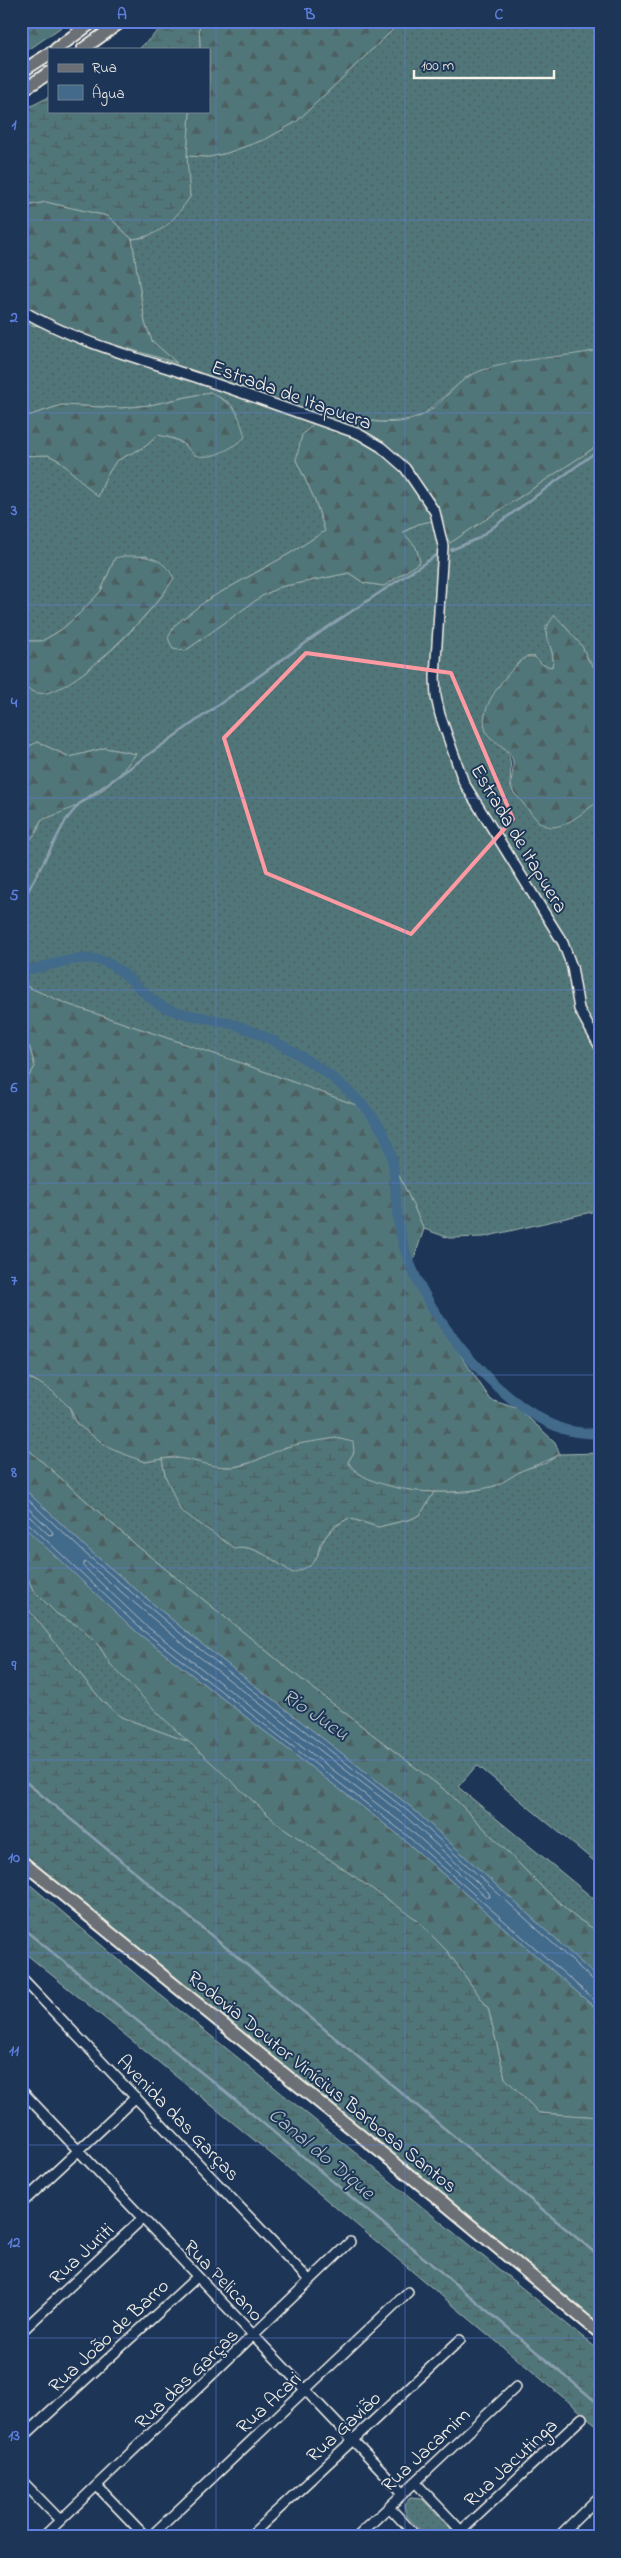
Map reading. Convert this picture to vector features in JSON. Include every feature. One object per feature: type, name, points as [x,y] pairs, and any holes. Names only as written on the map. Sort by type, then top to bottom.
[{"type":"main road","points":[[57,48],[94,21]]},
{"type":"main road","points":[[84,48],[122,21]]},
{"type":"main road","points":[[21,72],[48,55]]},
{"type":"main road","points":[[21,91],[48,74]]},
{"type":"main road","name":"Rodovia Doutor Vinícius Barbosa Santos","points":[[21,1861],[445,2204],[600,2333]]},
{"type":"street","name":"Estrada de Itapuera","points":[[21,310],[55,328],[99,347],[183,373],[359,434],[381,446],[405,468],[435,512],[443,546],[436,697],[455,762],[475,803],[563,944],[572,967],[579,1008],[600,1047]]},
{"type":"street","name":"Avenida das Garças","points":[[21,1977],[310,2281]]},
{"type":"street","name":"Rua Pelicano","points":[[21,2090],[403,2493]]},
{"type":"street","points":[[21,2204],[136,2097]]},
{"type":"street","name":"Rua Juriti","points":[[21,2332],[142,2219]]},
{"type":"street","name":"Rua das Garças","points":[[43,2537],[98,2487],[350,2242]]},
{"type":"street","name":"Rua João de Barro","points":[[21,2439],[196,2276]]},
{"type":"street","name":"Rua Acari","points":[[150,2537],[306,2391],[408,2292]]},
{"type":"street","name":"Rua Gavião","points":[[249,2537],[460,2340]]},
{"type":"street","name":"Rua Jacamim","points":[[357,2537],[516,2387]]},
{"type":"street","name":"Rua Jacutinga","points":[[464,2534],[582,2418]]},
{"type":"street","points":[[21,2480],[60,2520]]},
{"type":"street","points":[[415,2482],[464,2534]]},
{"type":"street","points":[[98,2487],[146,2537]]},
{"type":"street","points":[[558,2537],[600,2496]]},
{"type":"street","points":[[389,2507],[418,2537]]},
{"type":"highlighted area","points":[[306,653],[451,673],[513,819],[411,934],[266,873],[224,738]]},
{"type":"green space","points":[[21,21],[70,21],[21,55]]},
{"type":"green space","points":[[168,21],[199,21],[200,48],[140,48]]},
{"type":"green space","points":[[199,21],[402,21],[296,122],[266,139],[227,153],[209,157],[187,156],[190,112],[210,112],[210,48],[200,48]]},
{"type":"green space","points":[[402,21],[600,21],[600,350],[469,375],[423,415],[401,421],[381,422],[357,419],[296,460],[315,500],[325,531],[289,554],[207,600],[175,625],[185,651],[262,596],[280,587],[349,573],[364,583],[384,586],[420,562],[416,547],[403,533],[418,524],[431,521],[440,526],[450,543],[600,444],[600,675],[564,624],[546,625],[547,637],[553,656],[552,668],[543,665],[535,657],[526,657],[516,665],[491,737],[504,748],[510,758],[510,786],[539,822],[573,818],[600,800],[600,1210],[484,1237],[449,1238],[424,1229],[376,1126],[356,1105],[238,1062],[67,1004],[21,984],[21,850],[38,830],[41,820],[64,810],[117,777],[136,754],[105,748],[70,757],[37,742],[21,751],[21,685],[33,692],[46,691],[60,687],[75,678],[118,645],[166,591],[147,556],[115,558],[101,591],[61,630],[42,641],[21,641],[21,456],[48,455],[60,461],[98,497],[106,477],[116,461],[146,446],[158,435],[178,441],[195,454],[220,453],[238,413],[231,404],[210,392],[150,405],[121,408],[62,405],[21,418],[21,323],[69,331],[175,362],[152,341],[145,323],[132,239],[147,237],[190,197],[186,156],[209,157],[227,153],[266,139],[296,122]]},
{"type":"green space","points":[[48,98],[48,112],[190,112],[187,156],[190,197],[166,226],[152,234],[132,239],[108,216],[46,202],[21,207],[21,111]]},
{"type":"green space","points":[[46,202],[108,216],[132,239],[145,323],[152,341],[177,363],[69,331],[21,323],[21,207]]},
{"type":"green space","points":[[600,350],[600,444],[450,543],[440,526],[431,521],[418,524],[403,532],[416,547],[420,562],[384,586],[364,583],[349,573],[280,587],[262,596],[185,651],[173,649],[168,638],[175,625],[207,600],[289,554],[325,531],[315,500],[296,460],[302,435],[326,412],[375,422],[400,422],[423,415],[431,410],[457,385],[480,371],[509,363]]},
{"type":"green space","points":[[210,392],[225,401],[234,410],[240,420],[245,437],[222,452],[215,455],[202,456],[195,455],[178,440],[158,435],[146,446],[116,461],[106,477],[98,497],[60,461],[48,455],[21,456],[21,418],[62,405],[121,408],[150,405]]},
{"type":"green space","points":[[124,556],[147,557],[159,561],[174,578],[135,626],[78,677],[60,688],[46,693],[36,693],[21,685],[21,641],[42,641],[61,630],[101,591],[115,558]]},
{"type":"green space","points":[[555,615],[582,646],[588,660],[600,675],[600,800],[570,821],[554,827],[546,826],[539,822],[513,792],[511,783],[512,758],[506,750],[488,735],[484,722],[490,701],[496,690],[511,671],[526,657],[535,657],[543,665],[552,667],[552,652],[546,636],[549,623]]},
{"type":"green space","points":[[37,742],[70,757],[105,748],[136,754],[116,778],[100,792],[61,813],[41,820],[35,834],[21,850],[21,751]]},
{"type":"green space","points":[[21,984],[67,1004],[238,1062],[356,1105],[376,1126],[424,1229],[410,1271],[422,1298],[491,1400],[519,1409],[555,1442],[560,1454],[521,1471],[494,1486],[438,1492],[394,1488],[374,1482],[358,1473],[348,1462],[354,1452],[336,1438],[286,1447],[253,1462],[234,1467],[211,1467],[174,1457],[145,1462],[111,1449],[77,1424],[70,1408],[52,1391],[33,1379],[21,1377],[21,1088],[35,1067],[30,1048],[21,1036]]},
{"type":"green space","points":[[21,1036],[30,1048],[35,1067],[21,1088]]},
{"type":"green space","points":[[22,1377],[46,1386],[66,1403],[72,1417],[145,1462],[162,1459],[165,1475],[217,1534],[234,1548],[242,1547],[257,1551],[273,1559],[293,1573],[317,1557],[328,1534],[349,1518],[378,1527],[411,1519],[420,1515],[434,1492],[467,1492],[495,1486],[522,1470],[546,1463],[560,1454],[600,1453],[600,1866],[477,1765],[458,1787],[600,1904],[600,1933],[575,1917],[539,1884],[451,1795],[301,1679],[136,1545],[21,1443]]},
{"type":"green space","points":[[336,1438],[353,1442],[354,1452],[348,1462],[354,1470],[363,1476],[400,1488],[434,1492],[420,1515],[411,1519],[378,1527],[349,1518],[333,1527],[320,1544],[317,1557],[310,1566],[293,1573],[273,1559],[257,1551],[242,1547],[234,1548],[180,1510],[165,1475],[162,1459],[179,1458],[215,1466],[233,1467],[254,1461],[287,1447]]},
{"type":"green space","points":[[21,1443],[136,1545],[301,1679],[451,1795],[539,1884],[575,1917],[600,1933],[600,1980],[412,1808],[195,1639],[90,1551],[21,1486]]},
{"type":"green space","points":[[21,1524],[24,1526],[26,1574],[57,1614],[80,1627],[99,1646],[111,1665],[189,1742],[121,1717],[102,1701],[31,1613],[21,1600]]},
{"type":"green space","points":[[24,1526],[138,1633],[400,1836],[600,2012],[600,2117],[539,2113],[505,2078],[488,2008],[447,1951],[415,1919],[278,1824],[252,1802],[162,1717],[111,1665],[99,1646],[80,1627],[57,1614],[33,1590],[26,1574]]},
{"type":"green space","points":[[21,1600],[102,1701],[121,1717],[189,1742],[278,1824],[416,1919],[447,1951],[488,2008],[505,2078],[539,2113],[600,2117],[600,2331],[21,1856]]},
{"type":"green space","points":[[21,1877],[158,1993],[600,2351],[600,2428],[292,2171],[21,1950]]},
{"type":"green space","points":[[410,2498],[422,2499],[458,2537],[427,2537],[406,2515],[404,2505]]},
{"type":"water","name":"Rio Jucu","points":[[21,1486],[90,1551],[195,1639],[412,1808],[600,1980],[600,2012],[400,1836],[138,1633],[21,1524]]},
{"type":"waterway","points":[[451,550],[477,539],[600,449]]},
{"type":"waterway","points":[[21,904],[66,820],[79,804],[328,627],[435,556]]},
{"type":"waterway","points":[[21,970],[76,959],[94,959],[105,962],[115,967],[159,1004],[177,1012],[233,1024],[252,1031],[290,1050],[328,1074],[360,1102],[382,1131],[392,1158],[397,1215],[408,1259],[439,1319],[484,1374],[510,1397],[536,1416],[563,1429],[581,1433],[600,1434]]},
{"type":"waterway","points":[[21,1778],[600,2257]]},
{"type":"waterway","name":"Canal do Dique","points":[[21,1927],[233,2098],[600,2405]]}]
